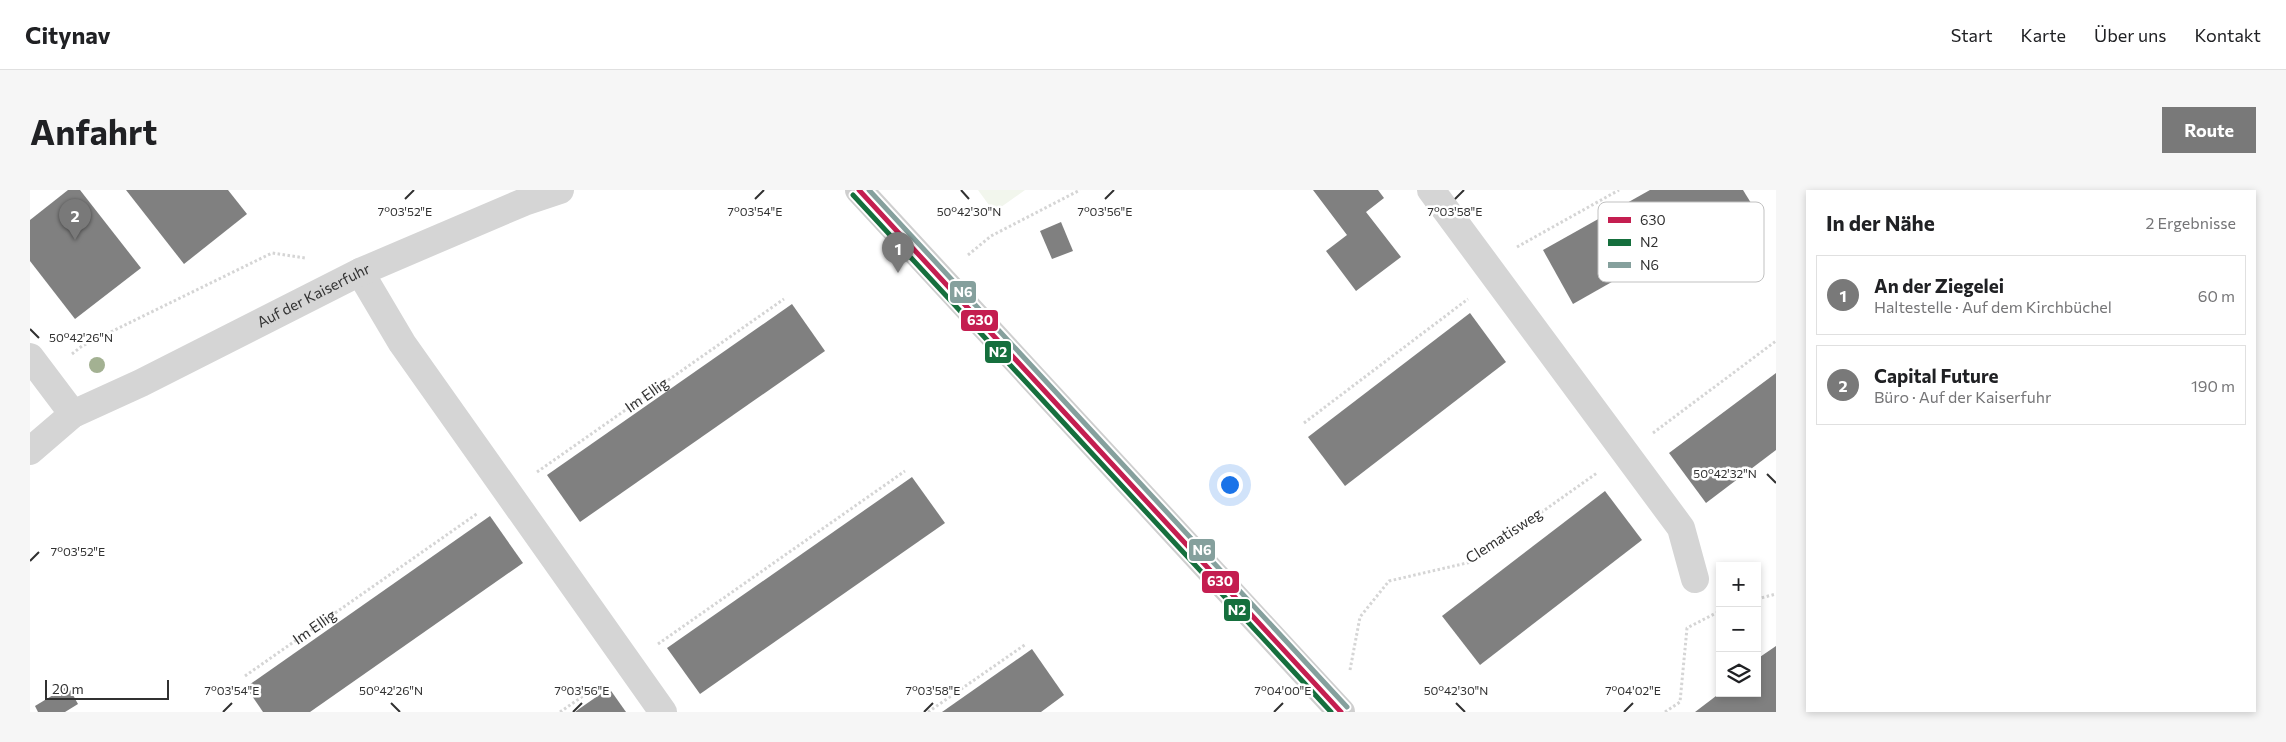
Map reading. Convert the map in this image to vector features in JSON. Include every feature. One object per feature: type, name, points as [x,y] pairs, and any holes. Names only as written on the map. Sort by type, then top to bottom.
[{"type":"street","name":"Auf der Kaiserfuhr","points":[[30,451],[73,414],[141,383],[360,272],[524,202],[560,190]]},
{"type":"street","points":[[859,190],[1341,712]]},
{"type":"street","points":[[1431,190],[1681,528],[1696,579]]},
{"type":"street","points":[[360,272],[402,343],[663,712]]},
{"type":"street","points":[[37,367],[73,414]]},
{"type":"path","points":[[940,278],[991,236],[1080,190]]},
{"type":"path","points":[[1600,202],[1619,190]]},
{"type":"path","points":[[1304,423],[1491,271],[1598,203]]},
{"type":"path","points":[[37,367],[272,253],[306,258]]},
{"type":"path","name":"Im Ellig","points":[[245,676],[784,299]]},
{"type":"path","name":"Clematisweg","points":[[1349,674],[1360,617],[1389,581],[1471,562],[1626,453],[1776,341]]},
{"type":"path","points":[[560,712],[905,472]]},
{"type":"path","points":[[1761,598],[1776,594]]},
{"type":"path","points":[[1665,712],[1680,702],[1687,628],[1716,613]]},
{"type":"path","points":[[928,712],[1026,644]]},
{"type":"shaded area","points":[[978,190],[1025,190],[994,212]]},
{"type":"building","points":[[68,190],[80,190],[141,268],[75,319],[30,261],[30,220]]},
{"type":"building","points":[[126,190],[228,190],[247,214],[184,264]]},
{"type":"building","points":[[1313,190],[1378,190],[1384,198],[1366,212],[1401,257],[1356,291],[1326,251],[1347,235]]},
{"type":"building","points":[[1650,190],[1743,190],[1750,202],[1629,202]]},
{"type":"building","points":[[1598,219],[1598,282],[1612,282],[1573,304],[1543,250]]},
{"type":"building","points":[[1061,222],[1073,251],[1052,259],[1040,231]]},
{"type":"building","points":[[792,304],[825,351],[580,522],[547,475]]},
{"type":"building","points":[[1470,313],[1506,362],[1345,486],[1308,437]]},
{"type":"building","points":[[1776,373],[1776,450],[1706,503],[1669,453]]},
{"type":"building","points":[[912,477],[945,523],[700,694],[667,648]]},
{"type":"building","points":[[1605,491],[1642,540],[1480,665],[1442,616]]},
{"type":"building","points":[[490,516],[523,563],[310,712],[263,712],[246,687]]},
{"type":"building","points":[[1776,646],[1776,712],[1695,712],[1716,696],[1761,697],[1761,656]]},
{"type":"building","points":[[1032,649],[1064,695],[1041,712],[942,712]]},
{"type":"building","points":[[68,686],[78,704],[65,712],[38,712],[35,706]]},
{"type":"building","points":[[609,688],[626,712],[575,712],[579,709]]},
{"type":"transit line","name":"630","points":[[859,190],[1341,712]]},
{"type":"transit line","name":"N6","points":[[869,190],[1347,707]]},
{"type":"transit line","name":"N2","points":[[853,195],[1331,712]]},
{"type":"place","name":"Capital Future","points":[[75,240]]},
{"type":"place","name":"An der Ziegelei","points":[[898,273]]}]
